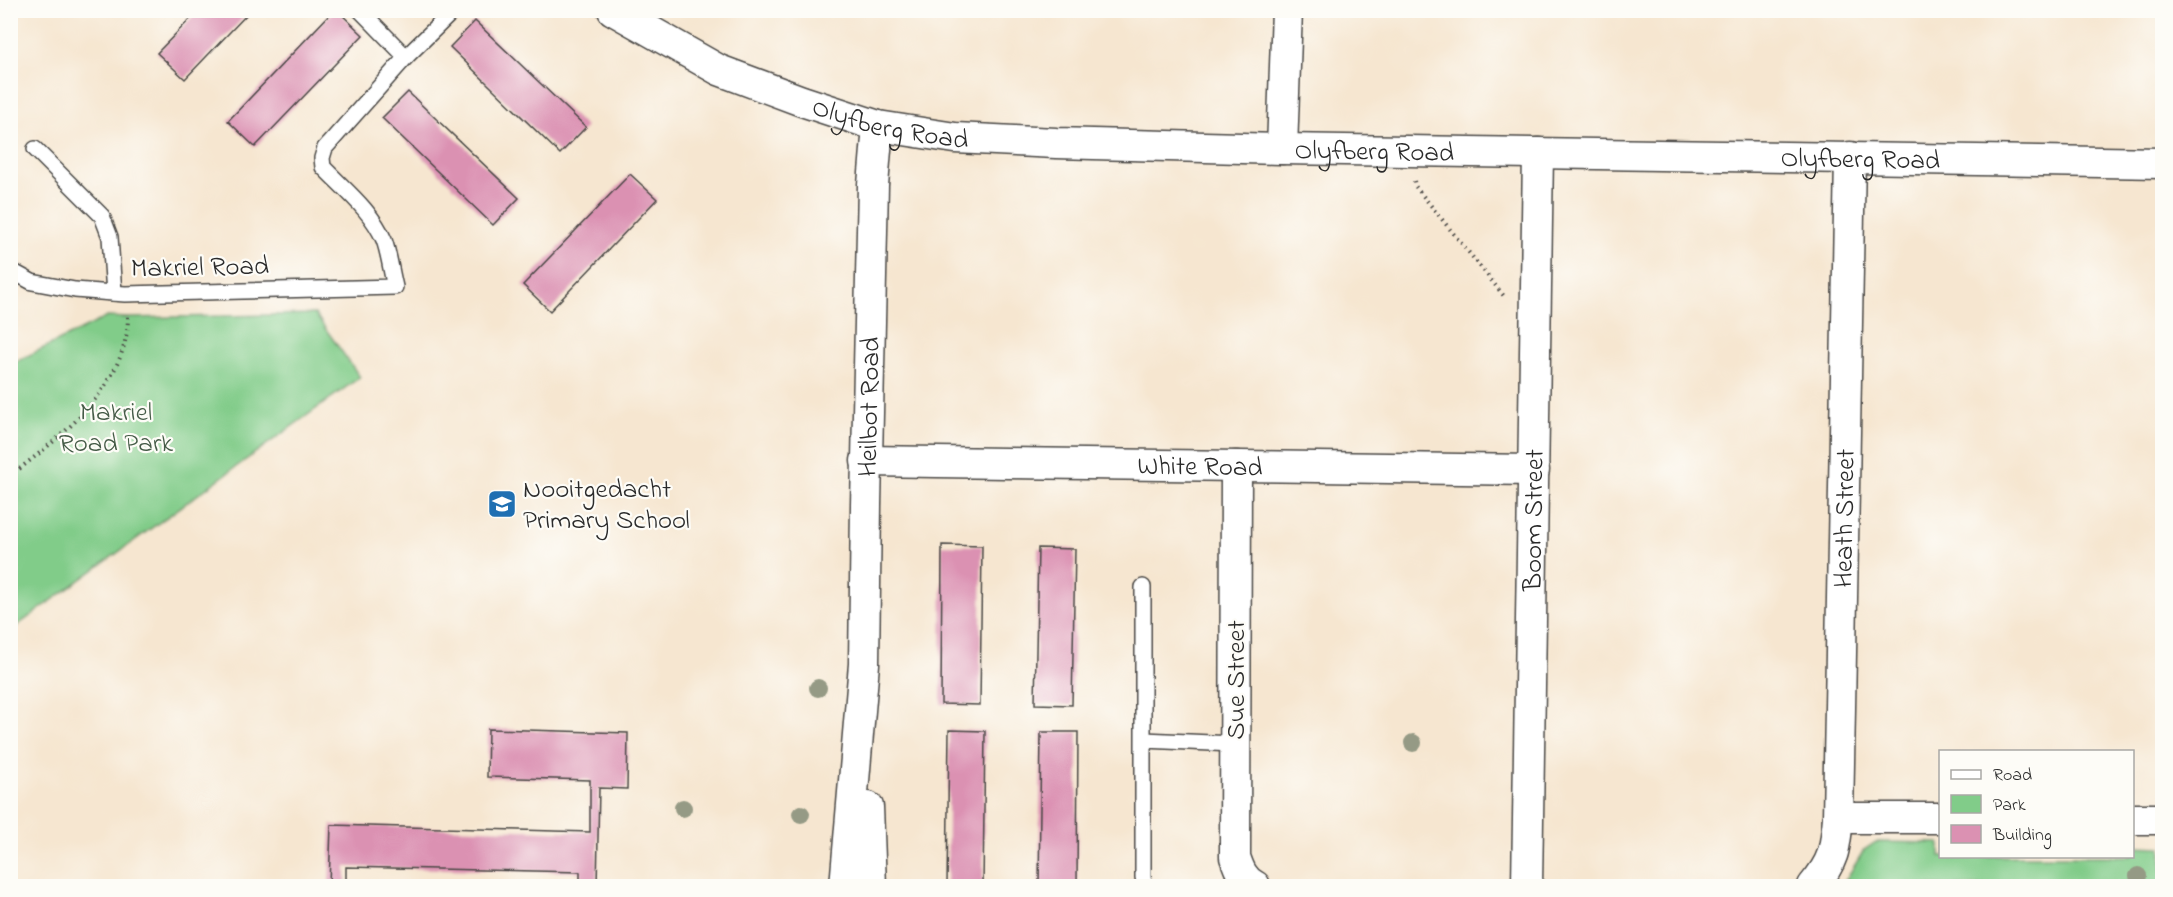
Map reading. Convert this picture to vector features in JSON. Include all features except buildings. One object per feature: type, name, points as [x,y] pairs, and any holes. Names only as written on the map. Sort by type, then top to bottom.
[{"type":"street","name":"Olyfberg Road","points":[[613,10],[719,70],[878,126],[955,138],[1282,150],[1406,150],[2163,163]]},
{"type":"street","points":[[1282,150],[1287,10]]},
{"type":"street","name":"Heilbot Road","points":[[845,886],[864,664],[866,461],[873,185],[878,126]]},
{"type":"street","name":"Boom Street","points":[[1527,886],[1538,153]]},
{"type":"street","name":"Heath Street","points":[[1817,882],[1830,864],[1835,847],[1838,818],[1850,158]]},
{"type":"street","name":"White Road","points":[[866,461],[1534,470]]},
{"type":"street","name":"Sue Street","points":[[1236,466],[1235,856],[1241,873],[1250,884],[1256,886]]},
{"type":"street","name":"Heilbot Road","points":[[862,687],[871,886]]},
{"type":"street","points":[[1838,818],[1939,818]]},
{"type":"street","points":[[2134,819],[2163,819]]},
{"type":"lane","points":[[360,10],[406,57],[454,10]]},
{"type":"lane","name":"Makriel Road","points":[[10,270],[32,282],[75,290],[119,293],[395,286],[383,237],[367,212],[323,166],[322,158],[325,148],[406,57]]},
{"type":"lane","points":[[35,149],[102,216],[110,237],[119,293]]},
{"type":"lane","points":[[1143,587],[1143,877],[1145,886]]},
{"type":"lane","points":[[1144,740],[1234,744]]},
{"type":"path","points":[[1406,150],[1416,186],[1507,300],[1536,318]]},
{"type":"path","points":[[10,476],[53,444],[85,412],[107,381],[122,350],[128,318],[119,293]]},
{"type":"green space","name":"Makriel Road Park","points":[[315,314],[360,377],[11,630],[11,364],[107,317]]},
{"type":"green space","points":[[1876,842],[1939,843],[1939,858],[2134,858],[2134,846],[2162,847],[2162,886],[1842,886],[1864,850]]},
{"type":"place","name":"Nooitgedacht Primary School","points":[[502,504]]}]
